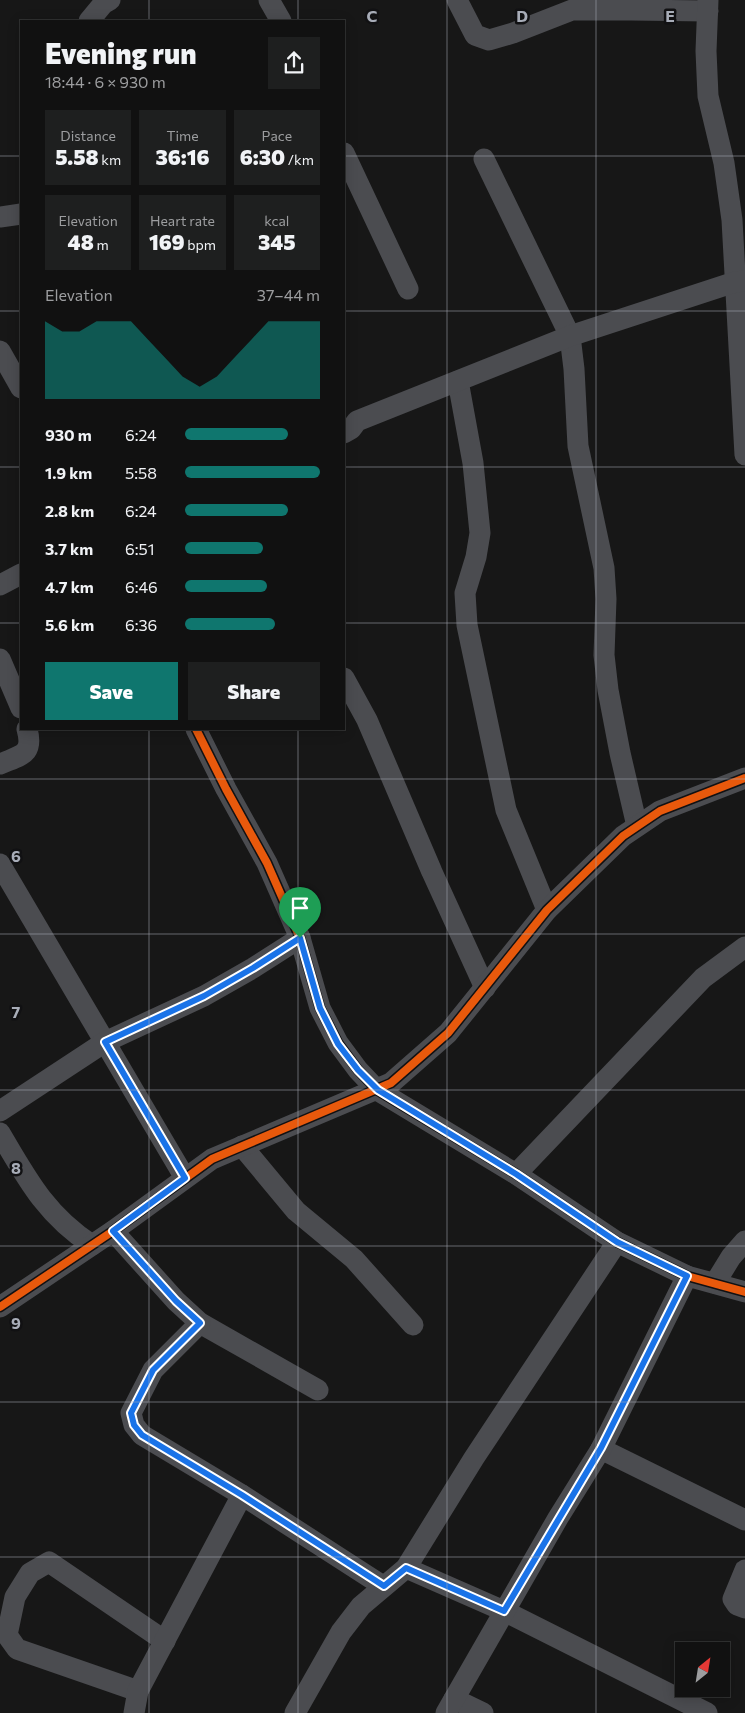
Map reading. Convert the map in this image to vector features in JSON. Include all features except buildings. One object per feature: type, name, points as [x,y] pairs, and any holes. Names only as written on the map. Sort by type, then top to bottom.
[{"type":"street","points":[[90,20],[110,0]]},
{"type":"street","points":[[269,0],[280,20]]},
{"type":"street","points":[[457,0],[474,35],[489,40],[513,33],[570,5],[593,9],[708,6],[706,51],[708,96],[728,188],[740,281],[745,455]]},
{"type":"street","points":[[484,159],[570,336],[574,369],[578,446],[604,568],[606,599],[604,656],[608,690],[637,826]]},
{"type":"street","points":[[347,166],[408,288]]},
{"type":"street","points":[[0,217],[20,214]]},
{"type":"street","points":[[348,422],[458,381],[570,336],[740,281]]},
{"type":"street","points":[[0,351],[20,386]]},
{"type":"street","points":[[458,381],[473,463],[480,533],[476,557],[465,593],[467,625],[506,810],[546,910]]},
{"type":"street","points":[[0,586],[20,575]]},
{"type":"street","points":[[0,659],[20,706]]},
{"type":"street","points":[[345,680],[367,720],[432,872],[485,988]]},
{"type":"street","points":[[0,764],[28,750],[30,743],[28,730]]},
{"type":"street","points":[[196,730],[226,789],[267,863],[300,938],[320,1008],[338,1044],[358,1070],[378,1090],[516,1174],[617,1242],[687,1276],[745,1292]]},
{"type":"street","points":[[0,1307],[113,1231],[212,1159],[391,1084],[448,1033],[546,910],[617,842],[660,811],[745,778]]},
{"type":"street","points":[[0,864],[185,1178]]},
{"type":"street","points":[[0,1112],[105,1042],[204,996],[300,938]]},
{"type":"street","points":[[516,1174],[703,978],[745,947]]},
{"type":"street","points":[[0,1133],[42,1200],[54,1215],[92,1245]]},
{"type":"street","points":[[242,1146],[296,1211],[354,1259],[413,1325]]},
{"type":"street","points":[[113,1231],[176,1301],[200,1323],[318,1390]]},
{"type":"street","points":[[715,1283],[745,1241]]},
{"type":"street","points":[[295,1713],[341,1632],[361,1606],[406,1568],[474,1458],[617,1242]]},
{"type":"street","points":[[482,1713],[450,1706],[601,1448],[687,1276]]},
{"type":"street","points":[[200,1323],[153,1370],[131,1413],[134,1425],[142,1435],[242,1495],[384,1586]]},
{"type":"street","points":[[601,1448],[745,1520]]},
{"type":"street","points":[[134,1713],[138,1691],[242,1495]]},
{"type":"street","points":[[138,1691],[17,1649],[7,1635],[15,1597],[30,1573],[49,1562],[165,1641]]},
{"type":"street","points":[[406,1568],[504,1611],[707,1713]]},
{"type":"street","points":[[745,1570],[733,1599],[737,1605],[745,1608]]},
{"type":"cycle path","points":[[196,730],[226,789],[267,863],[300,938],[320,1008],[338,1043],[358,1070],[377,1090],[516,1174],[617,1242],[687,1276],[745,1292]]},
{"type":"cycle path","points":[[0,1307],[113,1231],[212,1159],[391,1083],[448,1033],[547,910],[623,836],[660,811],[745,778]]},
{"type":"route","points":[[300,938],[320,1008],[338,1044],[358,1070],[378,1090],[516,1174],[617,1242],[687,1276],[601,1448],[504,1611],[406,1568],[384,1586],[242,1495],[142,1435],[134,1425],[131,1413],[153,1370],[200,1323],[176,1301],[113,1231],[185,1178],[105,1042],[204,996],[300,938]]}]
